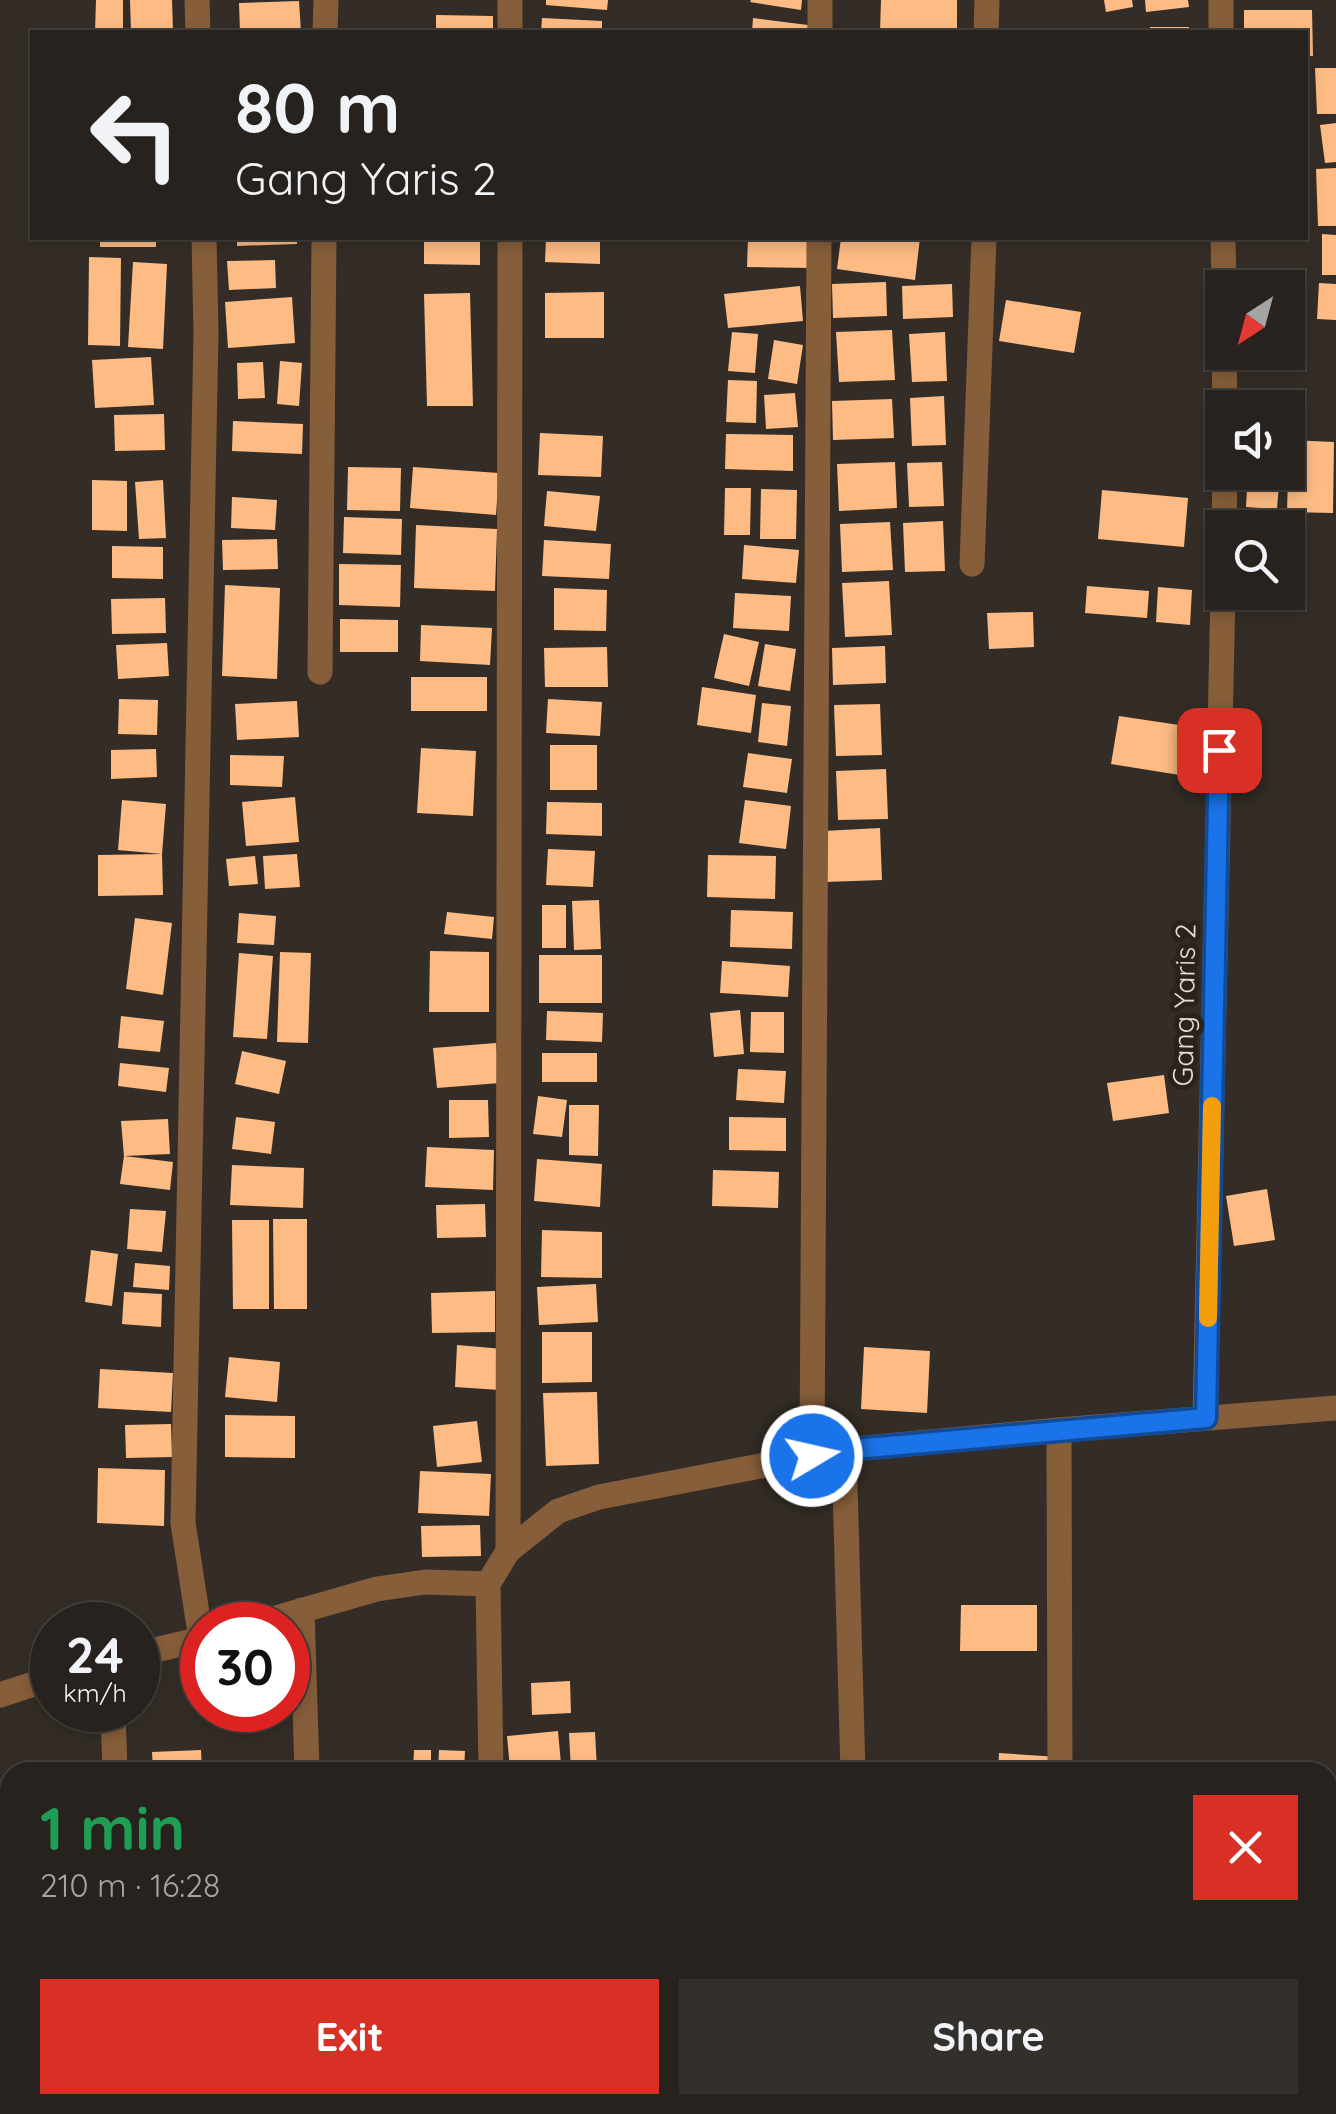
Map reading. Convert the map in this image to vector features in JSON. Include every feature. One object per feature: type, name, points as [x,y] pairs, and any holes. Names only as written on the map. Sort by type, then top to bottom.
[{"type":"street","points":[[197,0],[198,30]]},
{"type":"street","points":[[325,30],[326,0]]},
{"type":"street","points":[[510,0],[510,30]]},
{"type":"street","points":[[820,0],[820,30]]},
{"type":"street","points":[[986,30],[987,0]]},
{"type":"street","points":[[1221,0],[1221,30]]},
{"type":"street","points":[[196,1602],[182,1523],[206,333],[204,240]]},
{"type":"street","points":[[320,672],[324,240]]},
{"type":"street","points":[[508,1551],[510,240]]},
{"type":"street","points":[[812,1456],[819,240]]},
{"type":"street","points":[[972,564],[984,240]]},
{"type":"street","points":[[1223,240],[1224,270]]},
{"type":"street","name":"Gang Yaris 2","points":[[1206,1418],[1222,610]]},
{"type":"street","points":[[491,1762],[488,1584],[508,1551],[558,1511],[599,1497],[844,1450],[1336,1408]]},
{"type":"street","points":[[1059,1430],[1060,1762]]},
{"type":"street","points":[[844,1450],[852,1762]]},
{"type":"street","points":[[310,1608],[378,1589],[425,1582],[488,1584]]},
{"type":"street","points":[[0,1695],[30,1685]]},
{"type":"street","points":[[114,1732],[115,1762]]},
{"type":"street","points":[[307,1732],[308,1762]]},
{"type":"building","points":[[96,0],[123,0],[123,30],[95,30]]},
{"type":"building","points":[[130,0],[172,0],[173,30],[131,30]]},
{"type":"building","points":[[546,0],[608,0],[607,10],[546,5]]},
{"type":"building","points":[[751,0],[802,0],[801,10]]},
{"type":"building","points":[[881,0],[957,0],[957,30],[880,30]]},
{"type":"building","points":[[1104,0],[1132,0],[1133,7],[1106,12]]},
{"type":"building","points":[[1145,0],[1188,0],[1189,7],[1146,12]]},
{"type":"building","points":[[299,1],[301,30],[240,30],[239,3]]},
{"type":"building","points":[[1244,10],[1312,10],[1313,56],[1308,56],[1308,30],[1244,30]]},
{"type":"building","points":[[436,15],[493,16],[493,30],[436,30]]},
{"type":"building","points":[[542,18],[602,21],[602,30],[541,30]]},
{"type":"building","points":[[753,18],[808,25],[807,30],[752,30]]},
{"type":"building","points":[[1150,27],[1189,27],[1189,30]]},
{"type":"building","points":[[1315,68],[1336,68],[1336,114],[1317,114]]},
{"type":"building","points":[[1336,123],[1336,162],[1325,163],[1320,125]]},
{"type":"building","points":[[1336,168],[1336,226],[1318,226],[1316,169]]},
{"type":"building","points":[[1322,234],[1336,235],[1336,275],[1322,275]]},
{"type":"building","points":[[100,240],[156,240],[156,247],[100,247]]},
{"type":"building","points":[[237,240],[297,240],[297,244],[237,246]]},
{"type":"building","points":[[424,240],[480,240],[480,265],[424,264]]},
{"type":"building","points":[[546,240],[600,240],[600,264],[545,262]]},
{"type":"building","points":[[748,240],[811,240],[810,268],[747,267]]},
{"type":"building","points":[[841,240],[920,240],[915,280],[837,269]]},
{"type":"building","points":[[89,257],[121,258],[120,346],[88,345]]},
{"type":"building","points":[[275,260],[276,288],[229,290],[227,261]]},
{"type":"building","points":[[133,262],[167,264],[163,349],[128,347]]},
{"type":"building","points":[[886,282],[887,316],[833,318],[832,284]]},
{"type":"building","points":[[1319,283],[1336,284],[1336,320],[1317,319]]},
{"type":"building","points":[[952,284],[953,317],[903,319],[902,286]]},
{"type":"building","points":[[800,286],[803,321],[728,328],[724,294]]},
{"type":"building","points":[[604,292],[604,338],[545,338],[545,293]]},
{"type":"building","points":[[470,293],[473,406],[427,406],[424,294]]},
{"type":"building","points":[[292,297],[295,343],[228,348],[225,302]]},
{"type":"building","points":[[1006,300],[1081,312],[1074,353],[999,341]]},
{"type":"building","points":[[892,330],[895,380],[839,382],[836,332]]},
{"type":"building","points":[[732,332],[758,334],[755,373],[728,371]]},
{"type":"building","points":[[945,332],[947,381],[912,382],[909,334]]},
{"type":"building","points":[[774,340],[803,345],[797,384],[768,379]]},
{"type":"building","points":[[151,357],[154,405],[95,408],[92,360]]},
{"type":"building","points":[[280,361],[302,363],[299,406],[277,404]]},
{"type":"building","points":[[263,362],[265,398],[238,399],[237,363]]},
{"type":"building","points":[[728,380],[757,381],[756,423],[726,422]]},
{"type":"building","points":[[795,393],[798,427],[766,429],[764,395]]},
{"type":"building","points":[[944,396],[946,445],[912,446],[910,398]]},
{"type":"building","points":[[892,399],[894,438],[833,440],[832,401]]},
{"type":"building","points":[[164,414],[165,450],[115,451],[114,415]]},
{"type":"building","points":[[233,421],[303,424],[302,454],[232,451]]},
{"type":"building","points":[[540,433],[603,436],[601,477],[538,475]]},
{"type":"building","points":[[726,434],[793,435],[793,471],[725,469]]},
{"type":"building","points":[[1305,441],[1334,442],[1333,513],[1287,510],[1288,490],[1305,490]]},
{"type":"building","points":[[895,462],[897,508],[839,511],[837,464]]},
{"type":"building","points":[[942,462],[944,506],[909,507],[907,463]]},
{"type":"building","points":[[348,467],[401,468],[400,511],[347,510]]},
{"type":"building","points":[[413,467],[499,473],[496,515],[410,508]]},
{"type":"building","points":[[92,480],[127,481],[127,531],[92,530]]},
{"type":"building","points":[[163,480],[166,538],[139,539],[135,482]]},
{"type":"building","points":[[725,488],[751,488],[750,535],[724,535]]},
{"type":"building","points":[[761,489],[797,490],[796,539],[760,539]]},
{"type":"building","points":[[1102,490],[1188,498],[1184,547],[1098,539]]},
{"type":"building","points":[[1247,490],[1279,490],[1277,509],[1246,507]]},
{"type":"building","points":[[547,491],[600,496],[596,531],[544,526]]},
{"type":"building","points":[[232,497],[277,500],[275,530],[231,528]]},
{"type":"building","points":[[344,517],[402,519],[401,555],[343,553]]},
{"type":"building","points":[[943,521],[945,571],[905,572],[903,523]]},
{"type":"building","points":[[890,522],[893,570],[842,572],[840,524]]},
{"type":"building","points":[[416,525],[497,529],[495,591],[414,588]]},
{"type":"building","points":[[277,539],[278,569],[223,570],[222,540]]},
{"type":"building","points":[[544,540],[611,544],[609,579],[542,576]]},
{"type":"building","points":[[744,545],[799,550],[796,583],[742,579]]},
{"type":"building","points":[[112,546],[163,547],[163,579],[112,578]]},
{"type":"building","points":[[339,564],[401,565],[400,607],[339,605]]},
{"type":"building","points":[[889,581],[892,635],[845,637],[842,583]]},
{"type":"building","points":[[225,585],[280,588],[277,679],[222,676]]},
{"type":"building","points":[[1087,586],[1149,591],[1147,618],[1085,613]]},
{"type":"building","points":[[1158,587],[1192,590],[1190,625],[1156,622]]},
{"type":"building","points":[[554,588],[607,590],[606,631],[554,630]]},
{"type":"building","points":[[735,593],[791,596],[789,631],[733,628]]},
{"type":"building","points":[[165,598],[166,633],[112,634],[111,599]]},
{"type":"building","points":[[1033,612],[1034,647],[989,649],[987,613]]},
{"type":"building","points":[[340,619],[398,620],[398,652],[340,652]]},
{"type":"building","points":[[421,625],[492,628],[490,665],[420,661]]},
{"type":"building","points":[[724,634],[759,642],[749,686],[714,678]]},
{"type":"building","points":[[167,643],[169,676],[118,679],[116,645]]},
{"type":"building","points":[[765,644],[796,649],[790,691],[758,686]]},
{"type":"building","points":[[885,646],[886,683],[833,685],[832,648]]},
{"type":"building","points":[[607,647],[608,687],[545,687],[544,648]]},
{"type":"building","points":[[411,677],[487,677],[487,711],[411,711]]},
{"type":"building","points":[[702,687],[756,695],[751,733],[697,725]]},
{"type":"building","points":[[119,699],[158,700],[157,735],[118,734]]},
{"type":"building","points":[[548,699],[602,702],[600,736],[546,733]]},
{"type":"building","points":[[297,701],[299,737],[237,740],[235,704]]},
{"type":"building","points":[[762,703],[791,706],[787,746],[758,742]]},
{"type":"building","points":[[880,704],[882,755],[836,756],[834,705]]},
{"type":"building","points":[[1119,716],[1199,728],[1192,777],[1111,764]]},
{"type":"building","points":[[550,745],[597,745],[597,790],[550,790]]},
{"type":"building","points":[[421,748],[476,751],[473,816],[417,813]]},
{"type":"building","points":[[156,749],[157,777],[111,779],[111,750]]},
{"type":"building","points":[[748,753],[792,759],[787,793],[743,787]]},
{"type":"building","points":[[230,755],[284,756],[282,787],[230,785]]},
{"type":"building","points":[[886,769],[888,819],[838,820],[836,771]]},
{"type":"building","points":[[295,797],[299,842],[246,846],[242,802]]},
{"type":"building","points":[[122,800],[166,804],[162,854],[118,850]]},
{"type":"building","points":[[745,800],[791,806],[786,849],[739,843]]},
{"type":"building","points":[[547,802],[602,803],[602,836],[546,834]]},
{"type":"building","points":[[880,828],[882,880],[825,882],[823,831]]},
{"type":"building","points":[[548,849],[595,851],[593,887],[546,885]]},
{"type":"building","points":[[162,854],[163,895],[98,896],[98,855]]},
{"type":"building","points":[[297,854],[300,887],[265,889],[263,856]]},
{"type":"building","points":[[708,855],[776,856],[775,899],[707,897]]},
{"type":"building","points":[[255,856],[258,884],[229,886],[226,859]]},
{"type":"building","points":[[599,900],[601,949],[574,950],[572,901]]},
{"type":"building","points":[[542,905],[566,905],[566,948],[542,948]]},
{"type":"building","points":[[731,910],[793,912],[792,949],[730,947]]},
{"type":"building","points":[[447,912],[494,917],[492,939],[444,934]]},
{"type":"building","points":[[239,913],[276,916],[274,945],[237,943]]},
{"type":"building","points":[[135,918],[172,923],[163,995],[126,989]]},
{"type":"building","points":[[430,951],[489,952],[489,1012],[429,1012]]},
{"type":"building","points":[[280,952],[311,953],[308,1043],[277,1042]]},
{"type":"building","points":[[239,953],[273,956],[267,1039],[233,1037]]},
{"type":"building","points":[[539,955],[602,955],[602,1003],[539,1003]]},
{"type":"building","points":[[722,961],[790,966],[788,997],[720,993]]},
{"type":"building","points":[[740,1010],[744,1054],[714,1057],[710,1013]]},
{"type":"building","points":[[547,1011],[603,1013],[602,1042],[546,1040]]},
{"type":"building","points":[[751,1012],[784,1012],[784,1053],[750,1052]]},
{"type":"building","points":[[121,1016],[164,1021],[160,1052],[118,1048]]},
{"type":"building","points":[[496,1043],[500,1083],[437,1088],[433,1048]]},
{"type":"building","points":[[242,1051],[286,1061],[279,1094],[235,1084]]},
{"type":"building","points":[[542,1053],[597,1053],[597,1082],[542,1082]]},
{"type":"building","points":[[120,1063],[169,1068],[166,1092],[118,1086]]},
{"type":"building","points":[[738,1069],[786,1071],[784,1103],[736,1100]]},
{"type":"building","points":[[1164,1075],[1169,1113],[1113,1121],[1107,1083]]},
{"type":"building","points":[[538,1096],[567,1100],[562,1137],[533,1134]]},
{"type":"building","points":[[449,1100],[488,1100],[489,1137],[449,1138]]},
{"type":"building","points":[[569,1105],[599,1105],[598,1156],[569,1155]]},
{"type":"building","points":[[236,1117],[275,1122],[271,1154],[232,1149]]},
{"type":"building","points":[[729,1117],[786,1118],[786,1151],[729,1150]]},
{"type":"building","points":[[168,1119],[170,1154],[124,1156],[121,1121]]},
{"type":"building","points":[[427,1147],[494,1150],[493,1190],[425,1187]]},
{"type":"building","points":[[124,1156],[173,1162],[170,1190],[120,1184]]},
{"type":"building","points":[[537,1159],[602,1164],[600,1207],[534,1201]]},
{"type":"building","points":[[232,1165],[304,1168],[303,1208],[230,1205]]},
{"type":"building","points":[[713,1170],[779,1172],[778,1208],[712,1206]]},
{"type":"building","points":[[1267,1189],[1275,1240],[1234,1246],[1226,1196]]},
{"type":"building","points":[[485,1204],[486,1237],[437,1238],[436,1205]]},
{"type":"building","points":[[130,1209],[166,1211],[162,1252],[127,1249]]},
{"type":"building","points":[[273,1219],[307,1219],[307,1309],[274,1309]]},
{"type":"building","points":[[232,1220],[269,1220],[269,1309],[233,1309]]},
{"type":"building","points":[[542,1230],[602,1232],[602,1278],[541,1277]]},
{"type":"building","points":[[91,1250],[118,1254],[112,1306],[85,1302]]},
{"type":"building","points":[[135,1263],[170,1266],[169,1290],[133,1287]]},
{"type":"building","points":[[596,1284],[598,1322],[539,1325],[537,1287]]},
{"type":"building","points":[[495,1291],[495,1332],[432,1333],[431,1293]]},
{"type":"building","points":[[124,1292],[162,1294],[161,1327],[122,1324]]},
{"type":"building","points":[[542,1332],[592,1332],[592,1382],[542,1383]]},
{"type":"building","points":[[457,1345],[503,1349],[500,1390],[455,1387]]},
{"type":"building","points":[[864,1347],[930,1351],[927,1413],[861,1409]]},
{"type":"building","points":[[229,1357],[280,1362],[277,1402],[225,1397]]},
{"type":"building","points":[[100,1369],[173,1373],[171,1412],[98,1408]]},
{"type":"building","points":[[597,1392],[599,1464],[546,1466],[543,1393]]},
{"type":"building","points":[[225,1415],[295,1416],[295,1458],[225,1457]]},
{"type":"building","points":[[477,1421],[482,1462],[437,1467],[433,1426]]},
{"type":"building","points":[[171,1424],[172,1457],[126,1458],[125,1425]]},
{"type":"building","points":[[98,1468],[165,1470],[164,1526],[97,1523]]},
{"type":"building","points":[[420,1471],[491,1474],[489,1516],[418,1513]]},
{"type":"building","points":[[480,1525],[481,1556],[422,1557],[421,1526]]},
{"type":"building","points":[[961,1605],[1037,1605],[1037,1651],[960,1651]]},
{"type":"building","points":[[570,1681],[571,1713],[532,1715],[531,1683]]},
{"type":"building","points":[[558,1731],[561,1762],[509,1762],[507,1736]]},
{"type":"building","points":[[595,1732],[597,1762],[571,1762],[569,1733]]},
{"type":"building","points":[[201,1750],[202,1762],[152,1762],[152,1752]]},
{"type":"building","points":[[414,1750],[431,1750],[431,1762],[413,1762]]},
{"type":"building","points":[[439,1750],[465,1751],[464,1762],[438,1762]]},
{"type":"building","points":[[999,1753],[1059,1757],[1059,1762],[999,1762]]},
{"type":"slow traffic","points":[[1208,1318],[1212,1106]]},
{"type":"route","points":[[812,1456],[1206,1418],[1219,750]]}]
